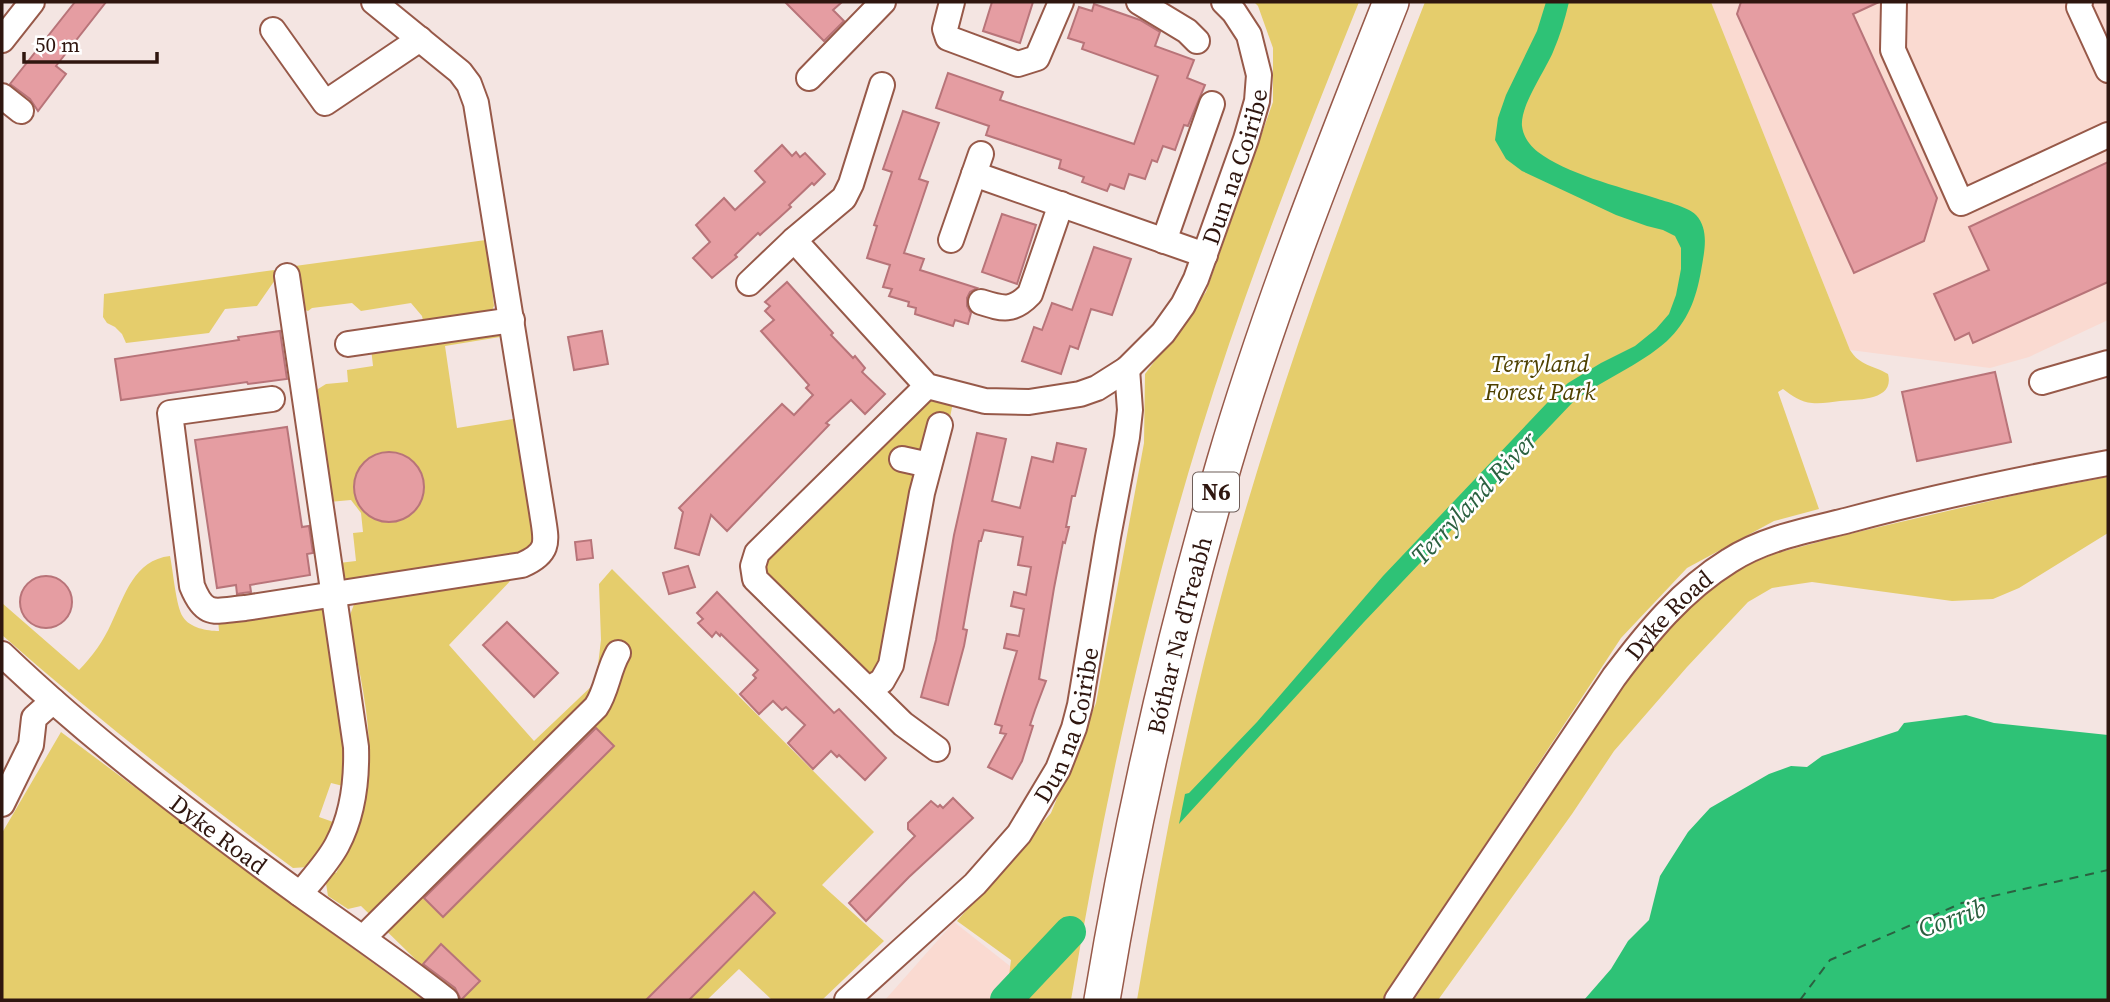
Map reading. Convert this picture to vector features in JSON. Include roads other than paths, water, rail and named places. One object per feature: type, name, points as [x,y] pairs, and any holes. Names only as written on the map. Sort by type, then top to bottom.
[{"type":"highway","name":"Bóthar Na dTreabh","points":[[1102,1000],[1126,862],[1155,727],[1192,578],[1225,462],[1296,250],[1391,2]]},
{"type":"street","points":[[2,40],[32,2]]},
{"type":"street","points":[[287,397],[170,413],[192,586],[198,602],[205,609],[216,611],[522,565],[537,559],[544,550],[542,512],[476,103],[469,84],[460,72],[374,2]]},
{"type":"street","points":[[810,78],[883,2]]},
{"type":"street","points":[[952,2],[946,29],[948,38],[1018,64],[1037,58],[1061,2]]},
{"type":"street","points":[[1139,2],[1187,31],[1197,41]]},
{"type":"street","name":"Dun na Coiribe","points":[[927,386],[985,401],[1029,402],[1080,394],[1097,388],[1127,369],[1163,333],[1184,305],[1196,279],[1257,102],[1258,66],[1249,35],[1224,2]]},
{"type":"street","points":[[1894,2],[1893,50],[1961,203],[2108,135]]},
{"type":"street","points":[[2079,4],[2108,70]]},
{"type":"street","points":[[274,30],[324,103],[421,39]]},
{"type":"street","points":[[749,283],[844,198],[851,184],[882,85]]},
{"type":"street","name":"Dun na Coiribe","points":[[1164,241],[1212,104]]},
{"type":"street","name":"Dun na Coiribe","points":[[951,240],[978,164],[1061,204],[1205,255]]},
{"type":"street","points":[[981,302],[1010,308],[1021,303],[1030,294],[1061,204]]},
{"type":"street","points":[[794,240],[927,386],[757,553],[753,566],[755,579],[903,724],[932,738]]},
{"type":"street","points":[[287,276],[287,397],[334,594],[354,720],[357,769],[353,797],[337,845],[300,894]]},
{"type":"street","points":[[348,344],[512,320]]},
{"type":"street","points":[[2042,382],[2108,363]]},
{"type":"street","name":"Dun na Coiribe","points":[[846,1000],[975,884],[1019,834],[1058,769],[1080,705],[1127,437],[1130,410],[1127,369]]},
{"type":"street","points":[[869,690],[881,681],[891,665],[906,573],[940,425]]},
{"type":"street","points":[[902,459],[929,465]]},
{"type":"street","name":"Dyke Road","points":[[1397,1000],[1614,677],[1654,627],[1705,578],[1731,559],[1788,536],[1951,495],[2108,463]]},
{"type":"street","points":[[363,938],[596,707],[618,653]]},
{"type":"street","name":"Dyke Road","points":[[2,654],[130,765],[446,1000]]},
{"type":"street","points":[[2,804],[31,745],[34,718],[53,701]]},
{"type":"water","points":[[1546,2],[1569,2],[1556,46],[1522,118],[1525,137],[1549,160],[1593,179],[1681,206],[1696,215],[1705,235],[1699,281],[1690,309],[1680,326],[1656,350],[1573,402],[1364,622],[1179,824],[1185,794],[1189,793],[1257,722],[1383,576],[1547,403],[1568,383],[1635,346],[1669,314],[1681,269],[1681,248],[1675,236],[1616,215],[1522,171],[1506,159],[1495,140],[1498,118],[1506,95],[1537,31]]},
{"type":"water","name":"Corrib","points":[[1966,715],[1994,723],[2108,735],[2108,1000],[1584,1000],[1611,969],[1628,941],[1649,920],[1660,876],[1688,832],[1710,808],[1769,774],[1791,766],[1807,767],[1822,756],[1898,731],[1904,723]]},
{"type":"waterway","name":"Terryland River","points":[[1006,1000],[1070,932]]},
{"type":"park label","name":"Terryland Forest Park","points":[[1540,377]]}]
